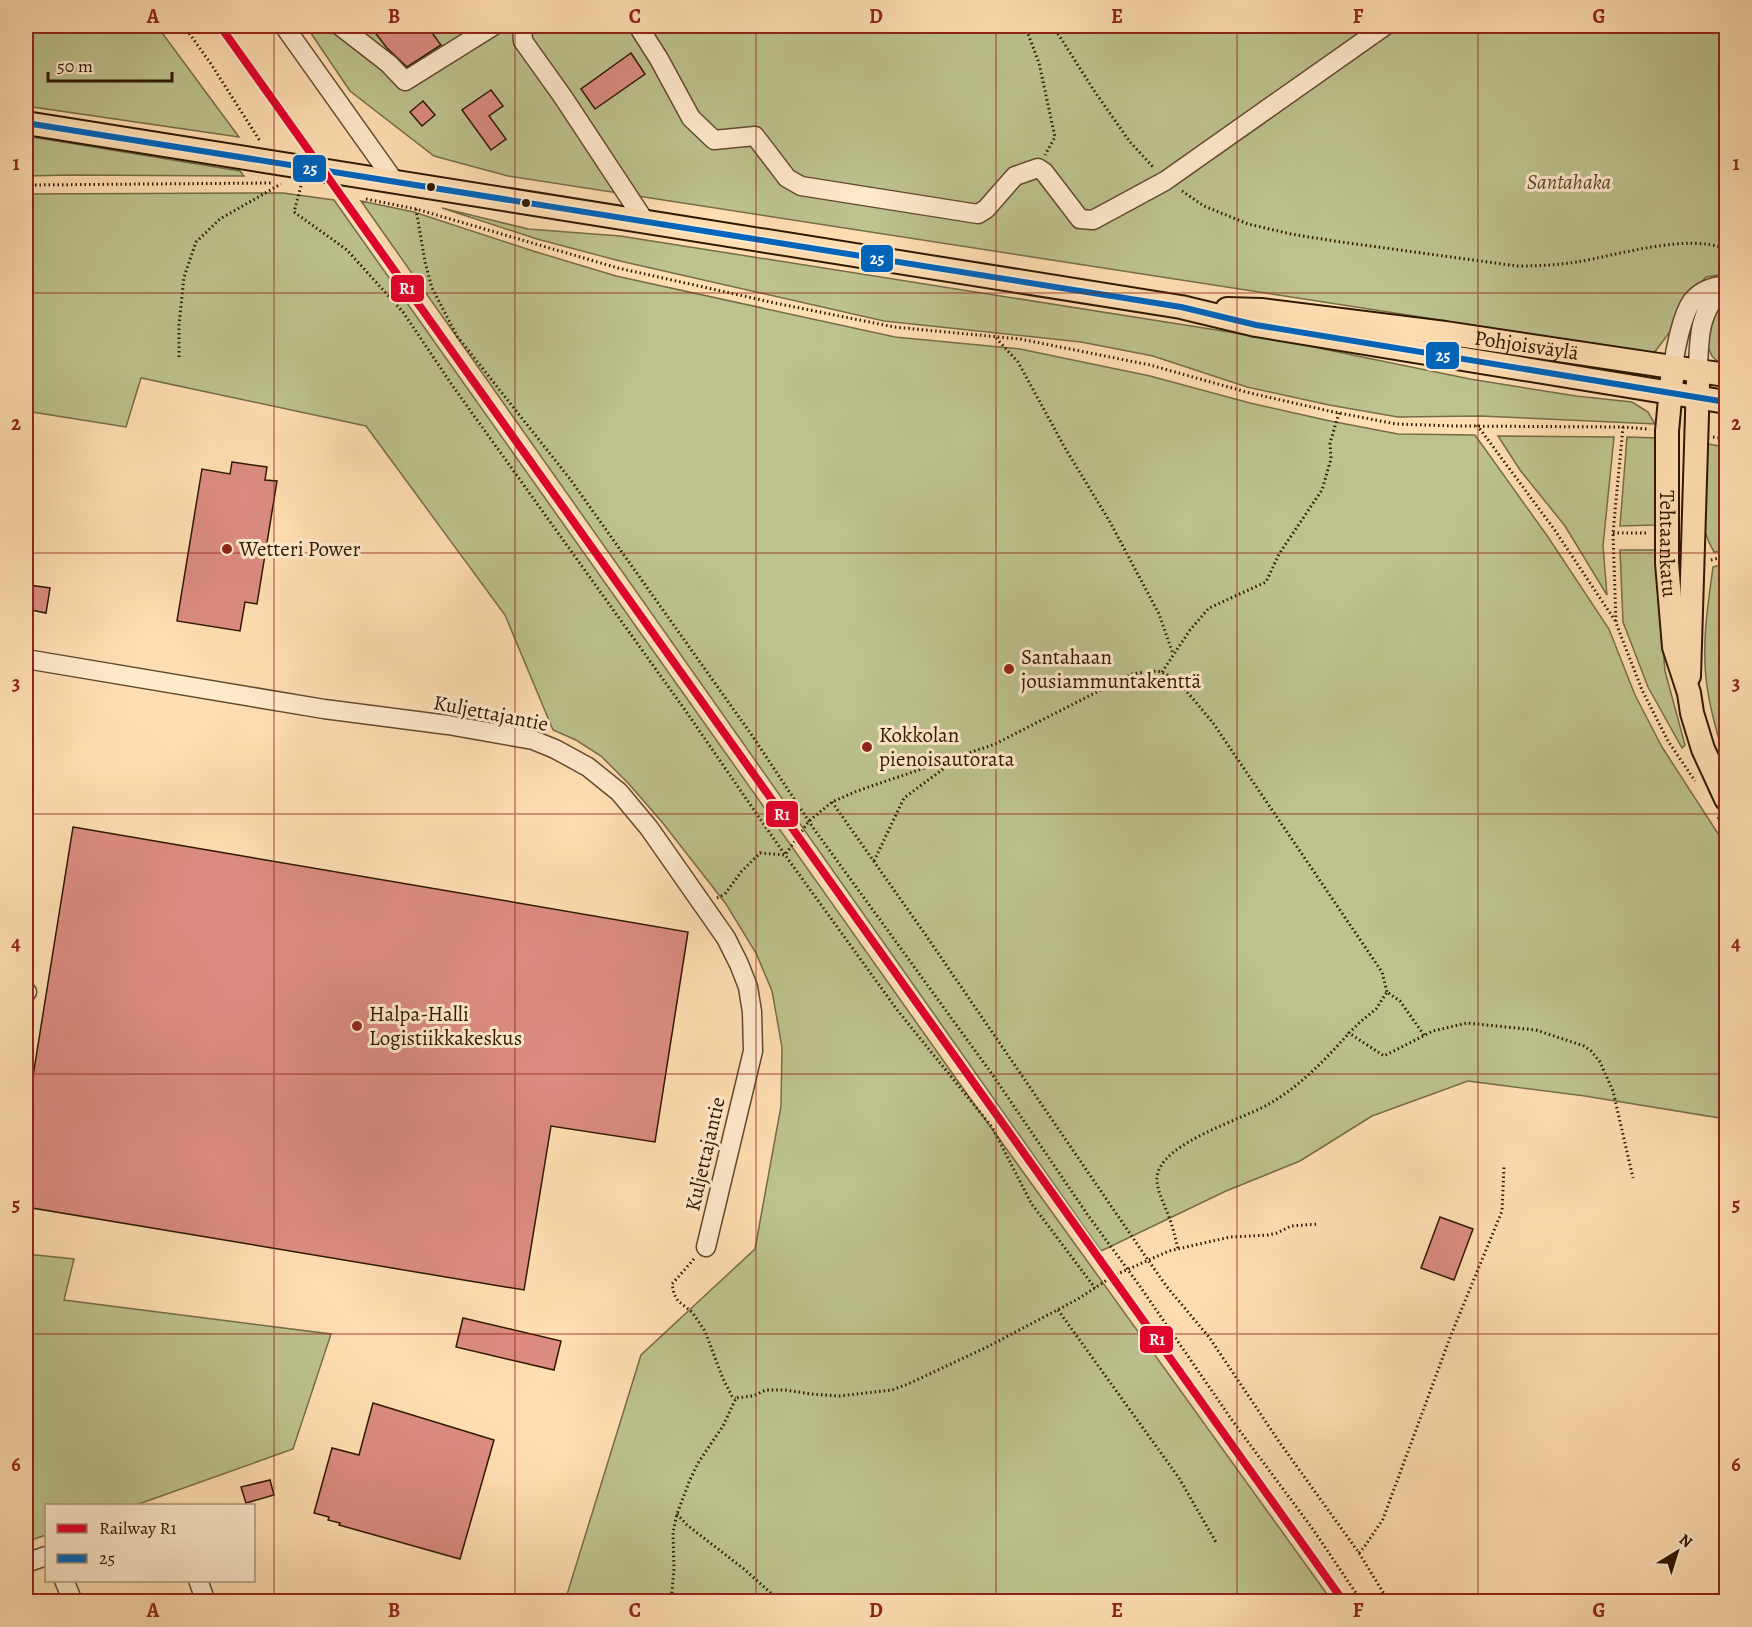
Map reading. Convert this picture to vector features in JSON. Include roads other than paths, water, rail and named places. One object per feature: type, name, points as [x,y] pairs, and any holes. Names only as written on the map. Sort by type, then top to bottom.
[{"type":"main road","name":"Pohjoisväylä","points":[[26,123],[278,173],[395,182],[1180,307],[1256,325],[1726,402]]},
{"type":"main road","name":"Pohjoisväylä","points":[[1180,307],[1261,310],[1445,333],[1726,375]]},
{"type":"main road","name":"Tehtaankatu","points":[[1673,367],[1667,431],[1667,563],[1674,647],[1689,693],[1692,713],[1703,749],[1726,799]]},
{"type":"main road","name":"Tehtaankatu","points":[[1689,693],[1698,370]]},
{"type":"street","points":[[284,26],[395,182]]},
{"type":"street","points":[[340,26],[389,64],[405,81],[494,26]]},
{"type":"street","points":[[522,26],[523,41],[646,223]]},
{"type":"street","points":[[638,26],[691,118],[714,140],[754,136],[787,178],[801,186],[978,214],[986,209],[1015,176],[1038,168],[1044,172],[1080,219],[1093,220],[1165,181],[1385,26]]},
{"type":"street","points":[[1673,367],[1675,349],[1692,301],[1707,290],[1716,286],[1725,286]]},
{"type":"street","points":[[1698,370],[1698,341],[1701,323],[1714,297],[1725,286]]},
{"type":"street","name":"Kuljettajantie","points":[[26,659],[324,709],[448,725],[533,740],[588,767],[619,792],[649,828],[726,938],[745,980],[752,1011],[753,1051],[706,1247]]},
{"type":"street","points":[[26,1563],[45,1556]]},
{"type":"street","points":[[64,1582],[73,1602]]},
{"type":"street","points":[[198,1582],[206,1602]]},
{"type":"rail line","name":"R1","points":[[220,26],[1344,1602]]},
{"type":"place","name":"Wetteri Power","points":[[227,549]]},
{"type":"place","name":"Santahaan jousiammuntakenttä","points":[[1009,669]]},
{"type":"place","name":"Kokkolan pienoisautorata","points":[[867,747]]},
{"type":"place","name":"Halpa-Halli Logistiikkakeskus","points":[[357,1026]]},
{"type":"park label","name":"Santahaka","points":[[1569,182]]}]
